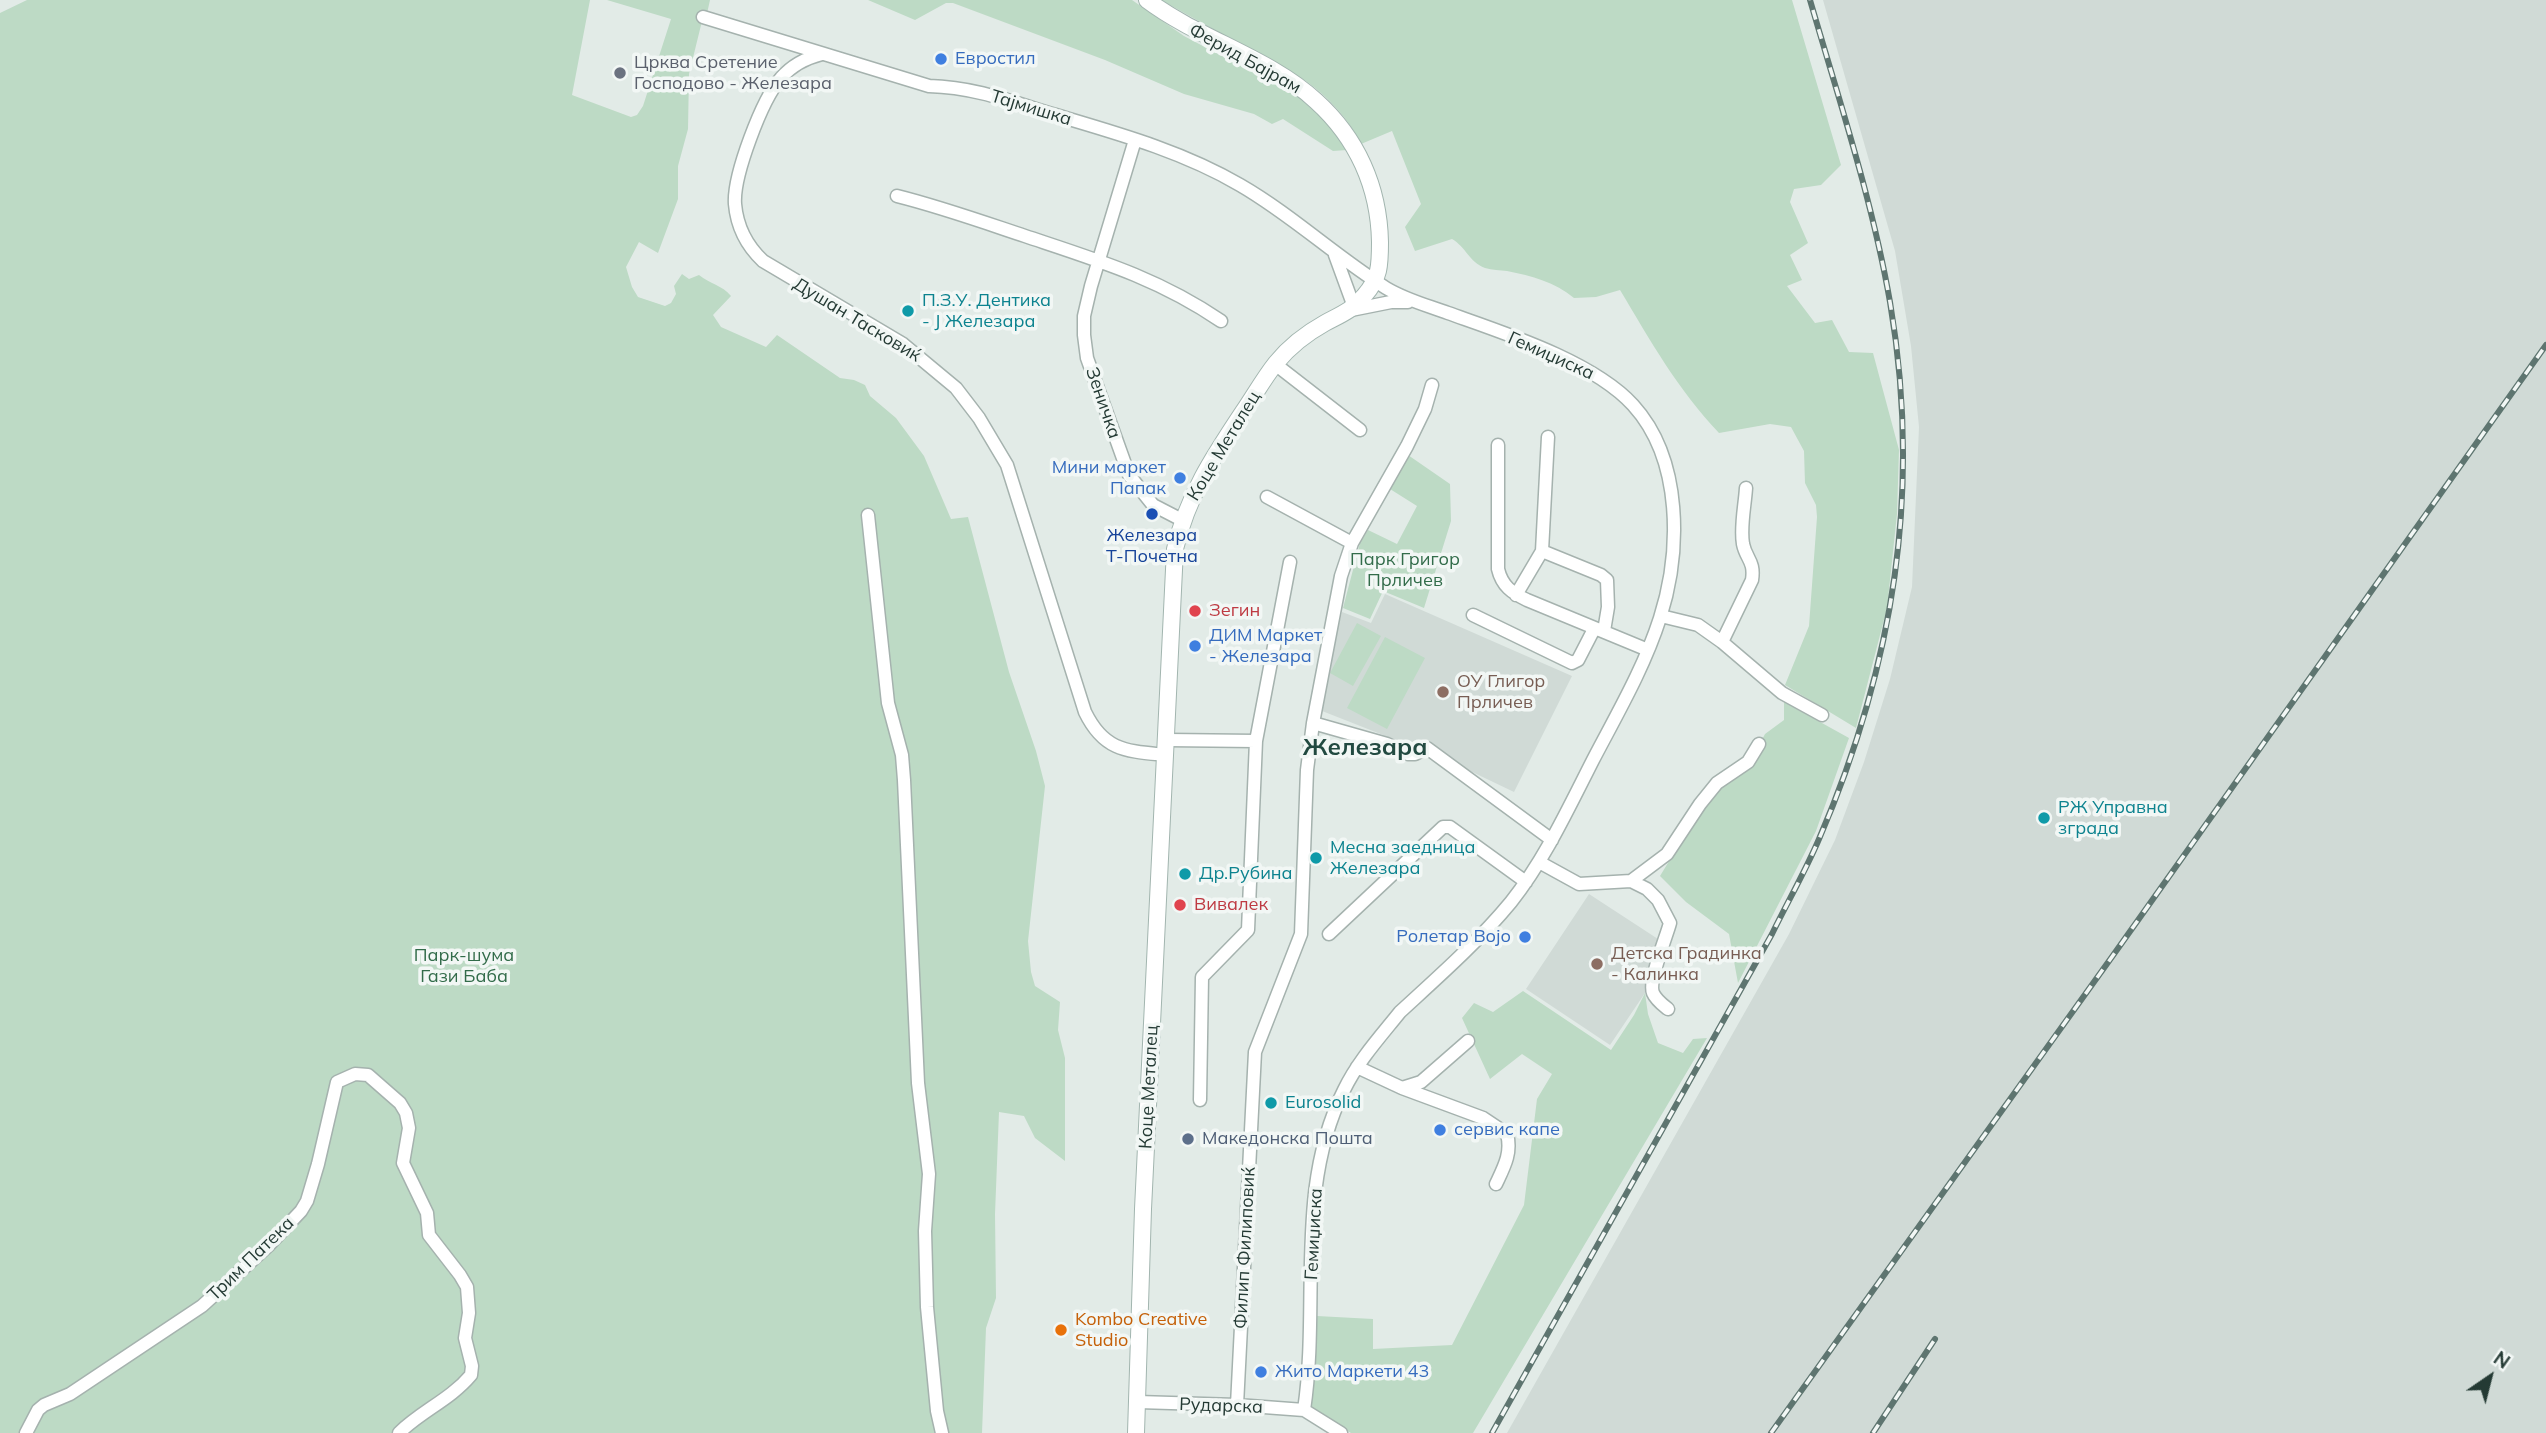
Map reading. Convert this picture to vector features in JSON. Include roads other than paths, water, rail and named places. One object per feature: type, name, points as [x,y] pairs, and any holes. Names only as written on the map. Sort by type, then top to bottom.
[{"type":"street","name":"Ферид Бајрам","points":[[1147,0],[1183,24],[1303,90],[1339,125],[1365,168],[1375,199],[1380,268],[1375,281]]},
{"type":"street","name":"Тајмишка","points":[[703,17],[929,86],[964,88],[1135,140],[1194,162],[1239,184],[1375,281]]},
{"type":"street","name":"Душан Тасковиќ","points":[[822,54],[809,57],[782,76],[770,91],[762,109],[745,154],[735,195],[737,216],[743,234],[754,253],[763,261],[903,344],[956,388],[979,418],[1007,464],[1085,712],[1093,729],[1107,743],[1117,747],[1167,748]]},
{"type":"street","name":"Зеничка","points":[[1135,140],[1084,316],[1087,358],[1129,475],[1153,505],[1182,520]]},
{"type":"street","points":[[897,197],[950,211],[1151,280],[1221,321]]},
{"type":"street","points":[[1335,254],[1352,309]]},
{"type":"street","name":"Гемиџиска","points":[[1304,1410],[1314,1190],[1331,1120],[1357,1066],[1400,1012],[1491,924],[1539,862],[1648,650],[1661,616],[1671,558],[1673,501],[1667,473],[1656,439],[1634,406],[1602,379],[1579,366],[1446,312],[1412,302],[1375,281]]},
{"type":"street","name":"Коце Металец","points":[[1352,309],[1375,281]]},
{"type":"street","name":"Коце Металец","points":[[1136,1433],[1144,1197],[1175,549],[1182,520],[1215,454],[1275,364],[1295,343],[1352,309],[1391,302],[1412,302]]},
{"type":"street","points":[[1275,364],[1360,430]]},
{"type":"street","name":"Филип Филиповиќ","points":[[1237,1405],[1255,1052],[1301,934],[1306,783],[1313,723],[1341,576],[1352,543],[1407,446],[1425,409],[1432,385]]},
{"type":"street","points":[[1516,594],[1542,551],[1548,437]]},
{"type":"street","points":[[1498,445],[1498,569],[1502,582],[1516,594],[1648,650]]},
{"type":"street","points":[[1722,642],[1752,580],[1754,570],[1743,547],[1746,488]]},
{"type":"street","points":[[1267,497],[1352,543]]},
{"type":"street","points":[[868,515],[888,703],[903,768],[918,1083],[929,1174],[925,1231],[927,1307],[937,1411],[942,1433]]},
{"type":"street","points":[[1473,615],[1532,646],[1572,663],[1578,660],[1599,630],[1608,607],[1607,580],[1601,575],[1542,551]]},
{"type":"street","points":[[1200,1100],[1202,977],[1248,930],[1256,741],[1290,562]]},
{"type":"street","points":[[1661,616],[1698,625],[1782,693],[1822,715]]},
{"type":"street","points":[[1313,723],[1387,744],[1408,754],[1415,754],[1427,748],[1552,840]]},
{"type":"street","points":[[1167,748],[1256,741]]},
{"type":"street","points":[[1631,881],[1667,854],[1717,783],[1748,762],[1759,744]]},
{"type":"street","points":[[1329,934],[1443,827],[1451,827],[1526,882]]},
{"type":"street","points":[[1539,862],[1579,884],[1631,881],[1647,889],[1658,900],[1670,923],[1653,979],[1652,991],[1668,1009]]},
{"type":"street","points":[[1402,1088],[1421,1082],[1468,1041]]},
{"type":"street","points":[[1357,1066],[1402,1088],[1483,1118],[1507,1134],[1508,1159],[1496,1184]]},
{"type":"street","name":"Трим Патека","points":[[26,1433],[38,1410],[44,1405],[70,1394],[202,1306],[293,1219],[307,1201],[337,1082],[355,1074],[368,1075],[378,1082],[406,1113],[409,1128],[403,1163],[426,1213],[429,1235],[460,1275],[467,1287],[469,1301],[465,1338],[472,1366],[471,1376],[446,1399],[410,1422],[399,1433]]},
{"type":"street","name":"Рударска","points":[[1138,1402],[1304,1410]]},
{"type":"street","points":[[1304,1410],[1341,1433]]},
{"type":"railway","points":[[1492,1433],[1772,934],[1808,863],[1845,774],[1883,642],[1895,576],[1901,509],[1903,441],[1899,372],[1890,302],[1874,225],[1810,0]]},
{"type":"railway","points":[[1771,1433],[2546,345]]},
{"type":"railway","points":[[1873,1433],[1935,1339]]},
{"type":"place","name":"Евростил","points":[[941,59]]},
{"type":"place","name":"Црква Сретение Господово - Железара","points":[[620,73]]},
{"type":"place","name":"П.З.У. Дентика - Ј Железара","points":[[908,311]]},
{"type":"place","name":"Мини маркет Папак","points":[[1180,478]]},
{"type":"place","name":"Железара Т-Почетна","points":[[1152,514]]},
{"type":"place","name":"Зегин","points":[[1195,611]]},
{"type":"place","name":"ДИМ Маркет - Железара","points":[[1195,646]]},
{"type":"place","name":"ОУ Глигор Прличев","points":[[1443,692]]},
{"type":"place","name":"РЖ Управна зграда","points":[[2044,818]]},
{"type":"place","name":"Месна заедница Железара","points":[[1316,858]]},
{"type":"place","name":"Др.Рубина","points":[[1185,874]]},
{"type":"place","name":"Вивалек","points":[[1180,905]]},
{"type":"place","name":"Ролетар Војо","points":[[1525,937]]},
{"type":"place","name":"Детска Градинка - Калинка","points":[[1597,964]]},
{"type":"place","name":"Eurosolid","points":[[1271,1103]]},
{"type":"place","name":"сервис капе","points":[[1440,1130]]},
{"type":"place","name":"Македонска Пошта","points":[[1188,1139]]},
{"type":"place","name":"Kombo Creative Studio","points":[[1061,1330]]},
{"type":"place","name":"Жито Маркети 43","points":[[1261,1372]]},
{"type":"district","name":"Железара","points":[[1365,748]]},
{"type":"park label","name":"Парк Григор Прличев","points":[[1405,570]]},
{"type":"park label","name":"Парк-шума Гази Баба","points":[[464,966]]}]
